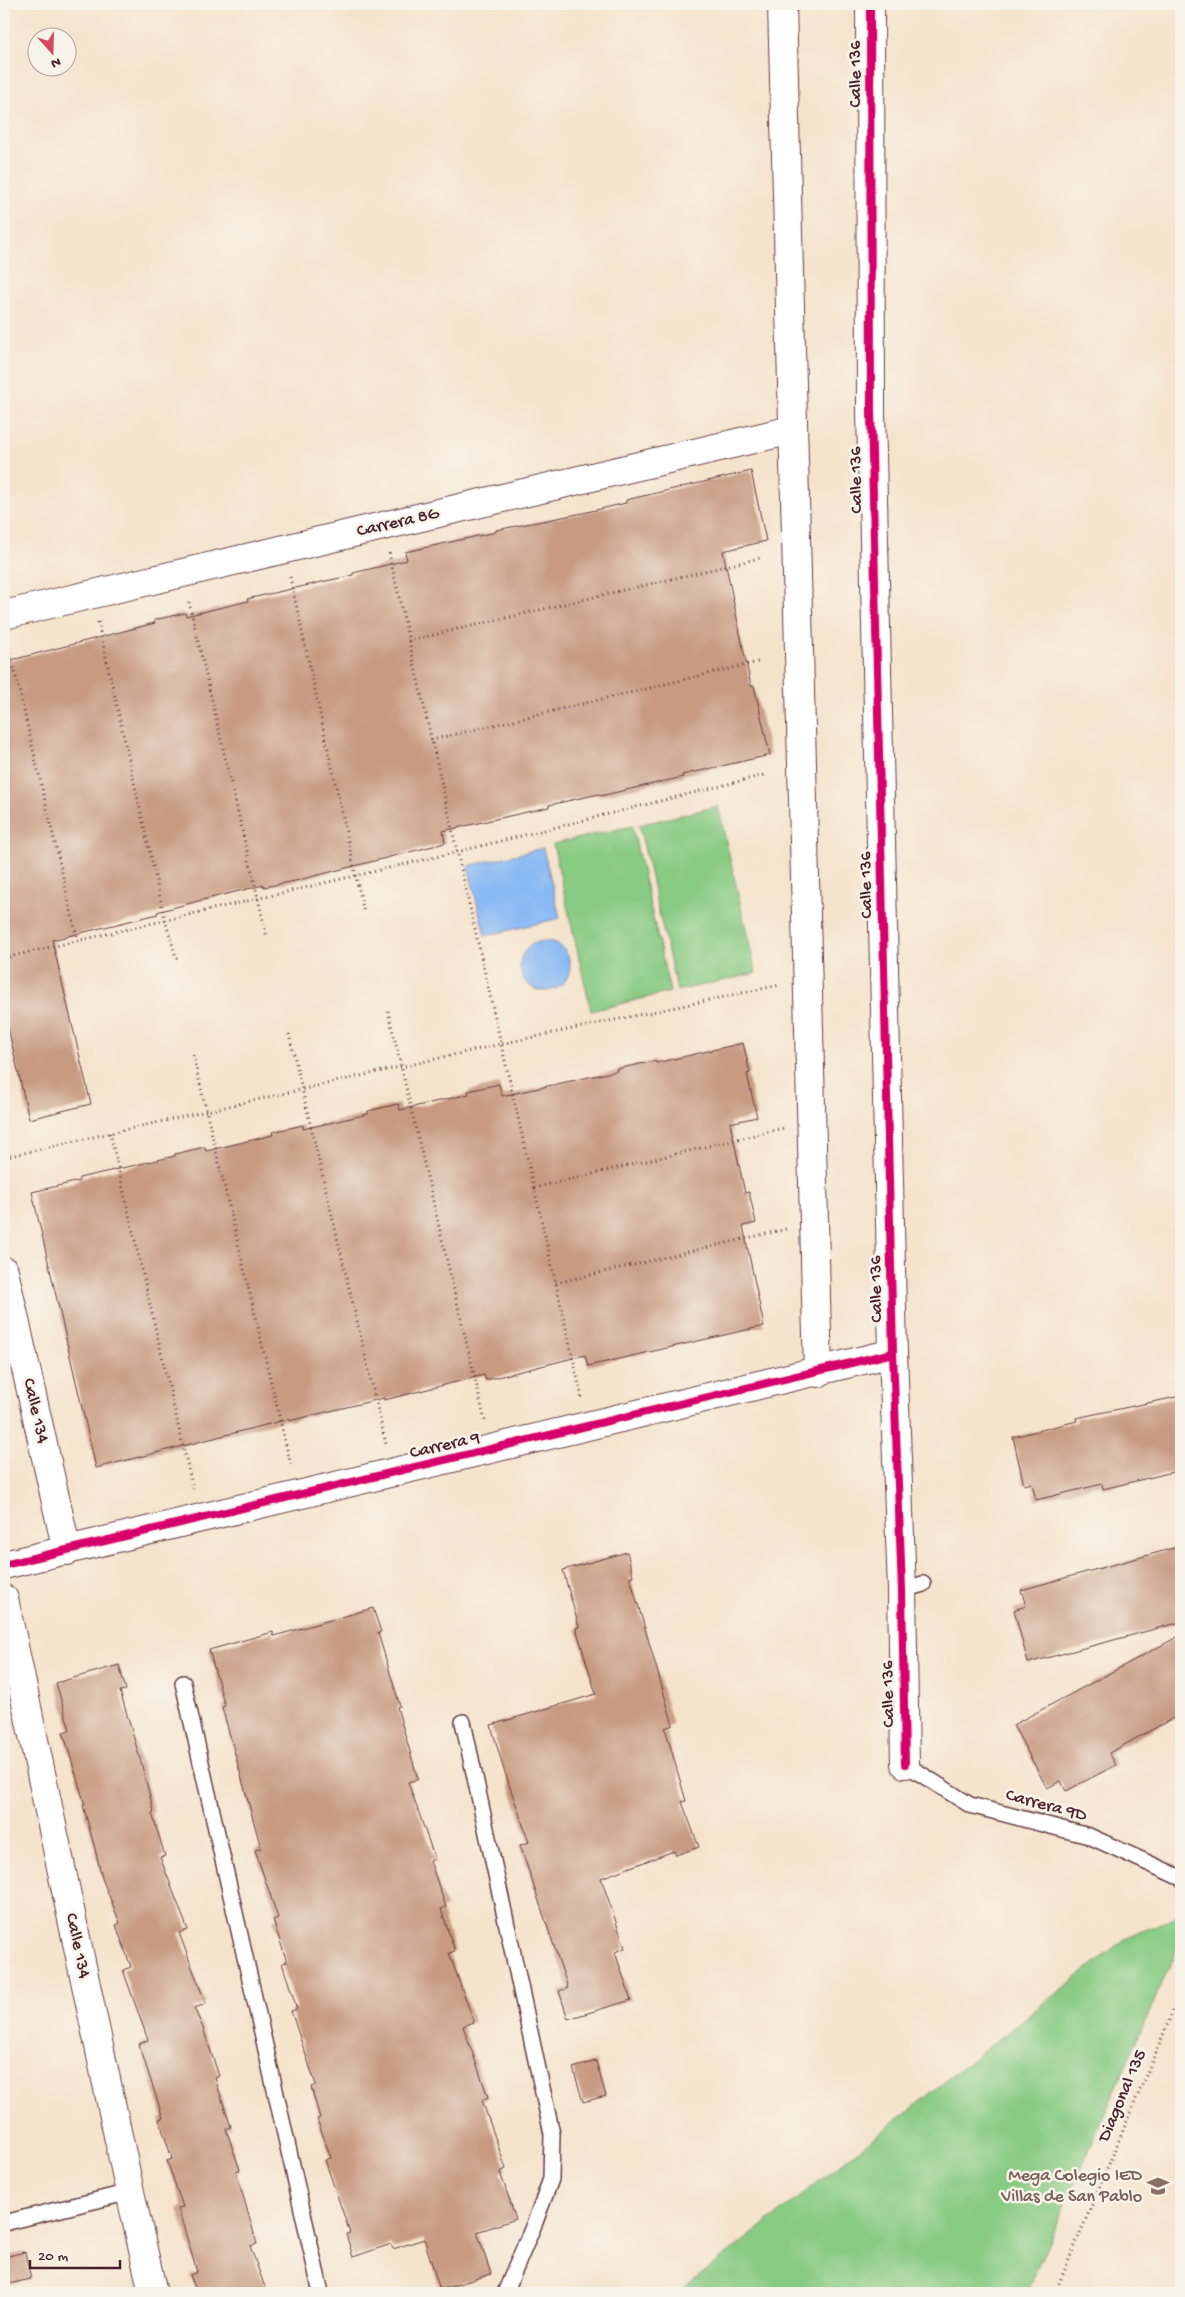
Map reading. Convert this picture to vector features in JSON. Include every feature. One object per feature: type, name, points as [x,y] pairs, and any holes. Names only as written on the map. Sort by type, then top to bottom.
[{"type":"street","points":[[782,4],[818,1373]]},
{"type":"street","name":"Calle 136","points":[[870,4],[871,412],[893,1353],[913,1587],[905,1764]]},
{"type":"street","name":"Carrera 8G","points":[[5,624],[792,430]]},
{"type":"street","name":"Calle 134","points":[[4,1271],[67,1551]]},
{"type":"street","name":"Carrera 9","points":[[4,1565],[818,1373],[893,1353]]},
{"type":"street","name":"Calle 134","points":[[4,1598],[153,2293]]},
{"type":"lane","points":[[183,1683],[322,2293]]},
{"type":"lane","points":[[463,1722],[552,2134],[551,2179],[535,2222],[504,2293]]},
{"type":"lane","name":"Carrera 9D","points":[[905,1764],[970,1805],[1089,1836],[1181,1878]]},
{"type":"lane","points":[[4,2223],[130,2192]]},
{"type":"path","points":[[388,551],[582,1398]]},
{"type":"path","points":[[408,641],[760,558]]},
{"type":"path","points":[[290,575],[364,913]]},
{"type":"path","points":[[188,600],[267,937]]},
{"type":"path","points":[[95,612],[165,920],[177,960]]},
{"type":"path","points":[[5,624],[78,941]]},
{"type":"path","points":[[431,740],[758,662]]},
{"type":"path","points":[[4,958],[456,852],[764,775]]},
{"type":"path","points":[[10,1156],[501,1044],[783,984]]},
{"type":"path","points":[[388,1011],[485,1422]]},
{"type":"path","points":[[289,1034],[386,1444]]},
{"type":"path","points":[[193,1055],[208,1111],[291,1467]]},
{"type":"path","points":[[534,1188],[785,1128]]},
{"type":"path","points":[[110,1133],[193,1490]]},
{"type":"path","points":[[556,1283],[787,1229]]},
{"type":"green space","points":[[718,806],[756,973],[677,991],[639,825]]},
{"type":"green space","points":[[632,826],[670,992],[591,1011],[553,844]]},
{"type":"green space","points":[[1181,1914],[1181,1940],[1026,2293],[678,2293],[1125,1939]]},
{"type":"water","points":[[543,848],[560,918],[485,936],[468,866]]},
{"type":"water","points":[[540,941],[550,941],[563,948],[570,961],[570,971],[563,984],[550,991],[540,991],[531,987],[524,980],[520,971],[520,961],[524,952],[531,945]]},
{"type":"building","points":[[751,471],[766,541],[723,551],[751,686],[754,686],[770,755],[682,775],[683,777],[600,796],[599,794],[549,805],[549,807],[443,831],[445,843],[295,881],[264,887],[264,885],[202,900],[157,912],[158,914],[52,940],[91,1104],[29,1119],[4,1010],[4,662],[155,623],[154,620],[185,613],[186,616],[248,601],[247,599],[353,575],[353,573],[407,560],[405,552],[496,532],[496,530],[626,503],[626,500]]},
{"type":"building","points":[[743,1043],[750,1073],[747,1074],[757,1117],[730,1123],[745,1193],[749,1192],[756,1223],[743,1226],[764,1326],[588,1366],[585,1355],[486,1380],[484,1375],[384,1400],[384,1398],[289,1421],[289,1419],[96,1468],[32,1192],[79,1181],[79,1178],[175,1156],[175,1154],[205,1147],[206,1151],[273,1135],[272,1132],[303,1125],[303,1129],[368,1114],[368,1111],[398,1104],[400,1110],[469,1094],[468,1091],[499,1084],[502,1096],[617,1071],[616,1069],[655,1061],[656,1063]]},
{"type":"building","points":[[1181,1396],[1181,1470],[1103,1489],[1102,1484],[1036,1500],[1032,1483],[1024,1485],[1013,1437],[1077,1421],[1076,1418]]},
{"type":"building","points":[[1181,1546],[1181,1622],[1028,1663],[1014,1610],[1026,1606],[1021,1590]]},
{"type":"building","points":[[627,1552],[633,1576],[630,1577],[673,1725],[665,1728],[686,1801],[682,1802],[699,1847],[676,1855],[674,1851],[601,1878],[625,1948],[615,1952],[631,2000],[568,2019],[559,1991],[568,1988],[520,1845],[529,1842],[503,1767],[491,1725],[596,1694],[576,1628],[579,1627],[563,1570]]},
{"type":"building","points":[[373,1608],[381,1632],[378,1633],[400,1706],[397,1707],[418,1779],[408,1782],[435,1859],[430,1861],[446,1907],[441,1909],[455,1951],[449,1953],[474,2022],[463,2026],[488,2097],[482,2100],[506,2169],[500,2172],[516,2219],[477,2232],[491,2274],[440,2290],[424,2239],[393,2249],[391,2244],[353,2257],[346,2234],[350,2233],[325,2160],[331,2158],[317,2119],[320,2118],[311,2087],[316,2085],[291,2011],[297,2009],[282,1963],[287,1962],[273,1920],[278,1918],[255,1850],[261,1848],[222,1707],[225,1706],[209,1650],[273,1632],[274,1636]]},
{"type":"building","points":[[1181,1635],[1181,1714],[1109,1753],[1116,1765],[1066,1791],[1061,1781],[1047,1788],[1013,1725]]},
{"type":"building","points":[[119,1665],[126,1690],[120,1691],[141,1762],[154,1812],[152,1813],[165,1856],[160,1857],[188,1930],[179,1933],[206,2004],[194,2008],[203,2028],[219,2076],[215,2078],[231,2127],[226,2129],[240,2170],[236,2171],[257,2244],[250,2246],[267,2293],[197,2293],[190,2275],[197,2272],[178,2208],[183,2207],[167,2161],[172,2159],[159,2119],[163,2118],[139,2044],[148,2040],[123,1970],[131,1967],[116,1925],[120,1923],[102,1878],[83,1805],[85,1805],[63,1732],[70,1730],[56,1683]]},
{"type":"building","points":[[596,2061],[606,2096],[583,2102],[573,2068]]},
{"type":"building","points":[[25,2252],[31,2279],[4,2285],[4,2257]]},
{"type":"cycle path","points":[[870,4],[871,412],[893,1353],[902,1590],[905,1764]]},
{"type":"cycle path","points":[[4,1565],[893,1353]]},
{"type":"place","name":"Mega Colegio IED Villas de San Pablo","points":[[1158,2186]]}]
